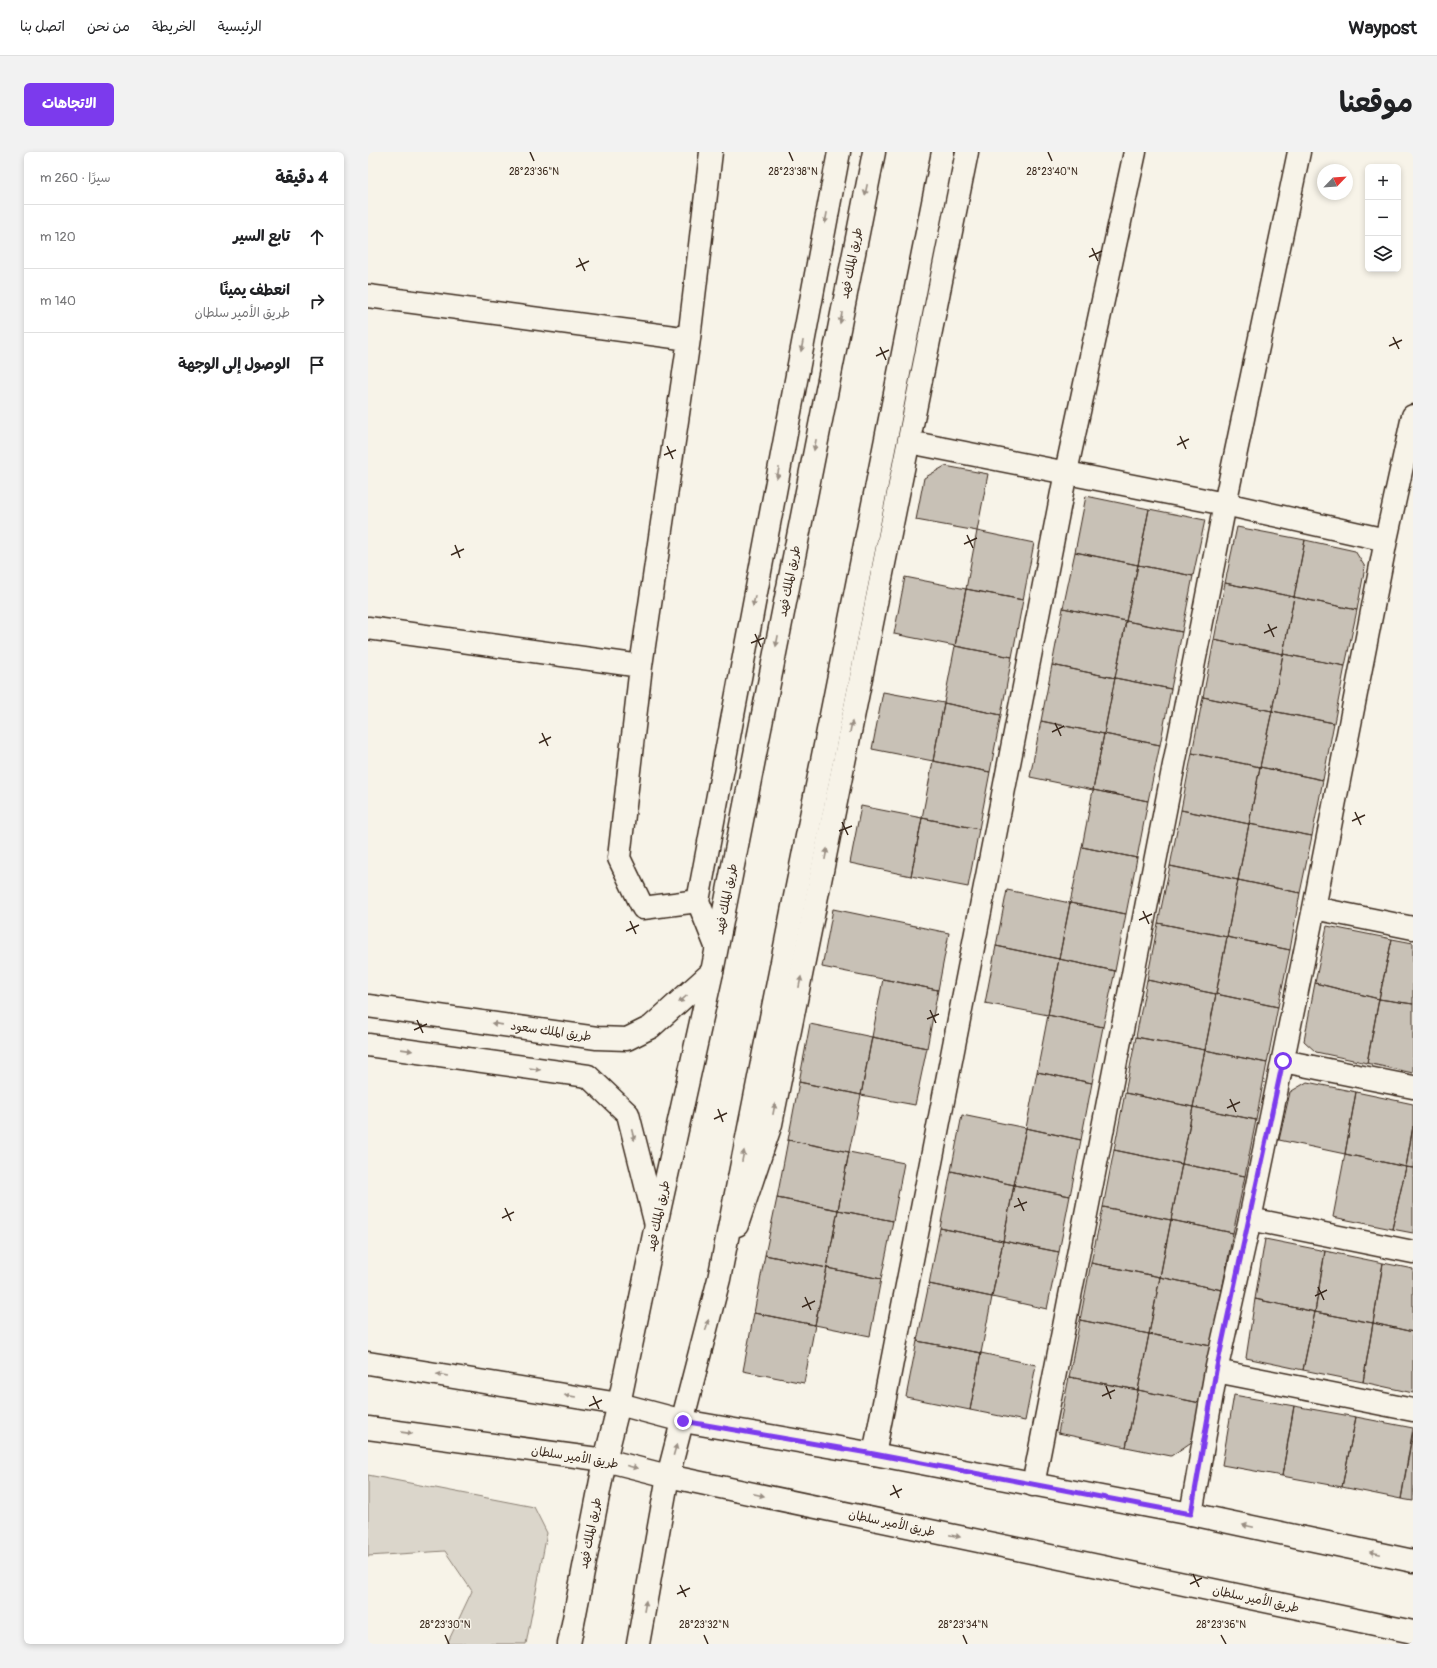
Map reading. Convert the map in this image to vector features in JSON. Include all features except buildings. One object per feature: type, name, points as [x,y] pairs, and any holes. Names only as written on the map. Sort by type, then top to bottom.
[{"type":"main road","points":[[698,900],[643,908],[619,858],[641,666],[689,339],[711,152]]},
{"type":"main road","points":[[716,946],[698,900],[839,152]]},
{"type":"main road","name":"طريق الملك فهد","points":[[569,1644],[605,1460],[619,1404],[656,1225],[712,972],[874,152]]},
{"type":"main road","points":[[638,1644],[668,1476],[718,1279],[943,152]]},
{"type":"main road","points":[[718,1279],[772,1124],[967,152]]},
{"type":"main road","points":[[874,1454],[1066,472],[1135,152]]},
{"type":"main road","points":[[1033,1485],[1225,504],[1299,152]]},
{"type":"main road","points":[[368,296],[689,339]]},
{"type":"main road","points":[[1191,1514],[1216,1371],[1283,1061],[1386,540],[1413,416]]},
{"type":"main road","points":[[909,442],[1225,504],[1386,540]]},
{"type":"main road","points":[[368,628],[641,666]]},
{"type":"main road","points":[[1314,908],[1413,928]]},
{"type":"main road","name":"طريق الملك سعود","points":[[368,1006],[597,1038],[627,1039],[651,1027],[712,972]]},
{"type":"main road","points":[[368,1045],[588,1076],[628,1114],[656,1225]]},
{"type":"main road","points":[[1283,1061],[1413,1087]]},
{"type":"main road","points":[[1250,1219],[1413,1252]]},
{"type":"main road","points":[[368,1363],[619,1404],[683,1421],[874,1454],[1191,1514],[1413,1561]]},
{"type":"main road","points":[[1216,1371],[1413,1410]]},
{"type":"main road","name":"طريق الأمير سلطان","points":[[368,1428],[605,1460],[668,1476],[1413,1632]]},
{"type":"shaded area","points":[[368,1475],[534,1507],[547,1533],[526,1644],[447,1644],[472,1591],[445,1551],[368,1556]]},
{"type":"route","points":[[683,1421],[874,1454],[1191,1514],[1216,1371],[1283,1061]]}]
